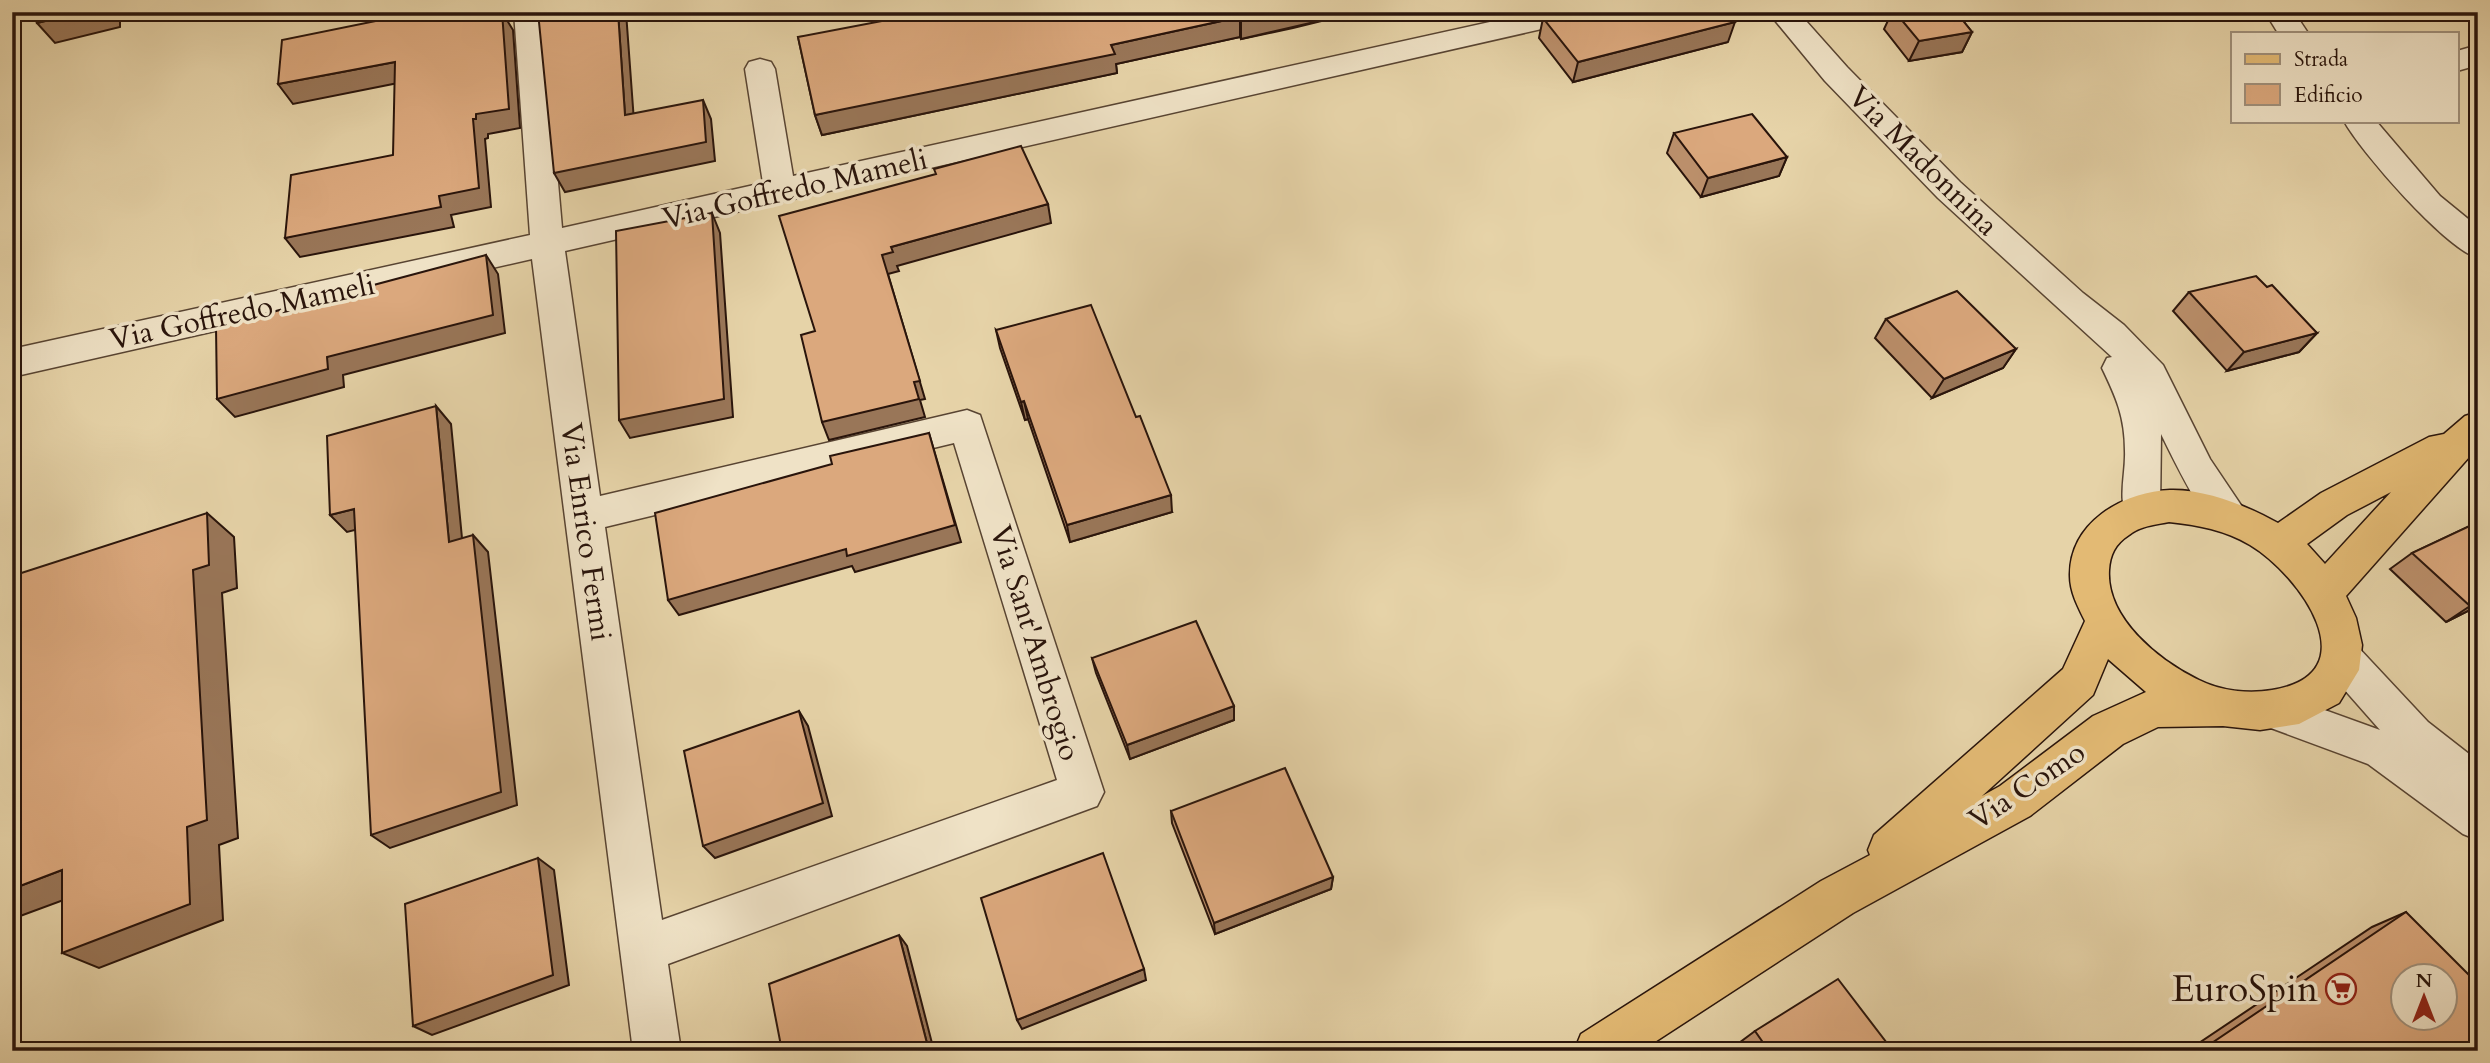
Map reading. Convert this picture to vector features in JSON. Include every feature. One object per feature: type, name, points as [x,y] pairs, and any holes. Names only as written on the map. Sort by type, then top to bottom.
[{"type":"main road","points":[[2279,543],[2334,504],[2472,431]]},
{"type":"main road","points":[[2325,591],[2472,431]]},
{"type":"main road","points":[[2169,506],[2199,508],[2230,517],[2279,543],[2305,565],[2325,591],[2341,625],[2342,658],[2331,684],[2308,702],[2275,711],[2250,712],[2188,695],[2154,675],[2125,650],[2104,623],[2091,593],[2089,564],[2097,539],[2115,520],[2141,509],[2169,506]]},
{"type":"main road","name":"Via Como","points":[[1837,897],[2078,682],[2104,623]]},
{"type":"main road","name":"Via Como","points":[[1598,1051],[1837,897],[2015,801],[2108,730],[2155,708],[2224,707]]},
{"type":"street","name":"Via Enrico Fermi","points":[[528,12],[547,245],[657,1051]]},
{"type":"street","name":"Via Goffredo Mameli","points":[[12,363],[1577,12]]},
{"type":"street","name":"Via Madonnina","points":[[1782,12],[1836,74],[1949,190],[2071,302],[2112,334],[2150,375],[2197,470],[2230,517]]},
{"type":"street","points":[[2279,12],[2292,32]]},
{"type":"street","points":[[2458,61],[2478,55]]},
{"type":"street","points":[[760,69],[780,192]]},
{"type":"street","points":[[2360,122],[2430,204],[2478,246]]},
{"type":"street","name":"Via Madonnina","points":[[2071,302],[2119,365],[2140,409],[2144,450],[2141,509]]},
{"type":"street","name":"Via Sant'Ambrogio","points":[[584,516],[967,425],[1082,792],[643,950]]},
{"type":"street","points":[[2342,658],[2413,736],[2478,787]]},
{"type":"street","points":[[2275,711],[2382,750],[2478,819]]},
{"type":"building","points":[[38,12],[83,12],[37,23]]},
{"type":"building","points":[[420,12],[475,12],[475,15],[502,12],[509,109],[476,114],[476,119],[473,119],[479,188],[439,196],[441,207],[285,238],[291,175],[393,155],[395,62],[278,84],[282,40]]},
{"type":"building","points":[[538,12],[618,12],[625,115],[703,100],[706,142],[554,173]]},
{"type":"building","points":[[929,12],[1274,12],[1111,45],[1115,54],[815,115],[798,37]]},
{"type":"building","points":[[1566,12],[1726,12],[1735,22],[1578,62],[1543,18]]},
{"type":"building","points":[[1895,12],[1956,12],[1972,32],[1919,41]]},
{"type":"building","points":[[1752,114],[1787,157],[1708,178],[1674,133]]},
{"type":"building","points":[[1021,146],[1048,204],[891,247],[893,252],[882,255],[920,381],[914,382],[919,399],[822,422],[801,335],[815,331],[779,216],[936,174],[934,169]]},
{"type":"building","points":[[712,213],[724,399],[619,420],[616,231]]},
{"type":"building","points":[[486,255],[493,315],[327,357],[328,369],[217,399],[216,327]]},
{"type":"building","points":[[2256,276],[2267,287],[2272,285],[2317,333],[2244,352],[2189,292]]},
{"type":"building","points":[[1957,291],[2016,349],[1944,379],[1886,319]]},
{"type":"building","points":[[1091,305],[1171,495],[1067,525],[996,330]]},
{"type":"building","points":[[436,406],[449,542],[473,535],[501,792],[371,835],[354,509],[330,515],[327,436]]},
{"type":"building","points":[[929,433],[955,525],[847,556],[846,549],[668,600],[655,513],[832,464],[830,456]]},
{"type":"building","points":[[207,513],[209,565],[193,570],[207,820],[187,827],[190,904],[62,953],[62,870],[12,889],[12,576]]},
{"type":"building","points":[[2478,522],[2478,602],[2470,606],[2412,553]]},
{"type":"building","points":[[1196,621],[1234,706],[1127,745],[1092,658]]},
{"type":"building","points":[[799,711],[823,803],[703,846],[684,751]]},
{"type":"building","points":[[1285,768],[1333,877],[1214,923],[1171,811]]},
{"type":"building","points":[[1103,853],[1144,969],[1017,1020],[981,898]]},
{"type":"building","points":[[538,858],[553,975],[413,1026],[405,904]]},
{"type":"building","name":"EuroSpin","points":[[2406,912],[2456,962],[2388,962],[2388,1032],[2458,1032],[2458,964],[2478,984],[2478,1051],[2200,1051]]},
{"type":"building","points":[[899,935],[929,1051],[782,1051],[769,984]]},
{"type":"building","points":[[1838,979],[1893,1051],[1769,1051],[1755,1031]]},
{"type":"place","name":"EuroSpin","points":[[2341,989]]}]
